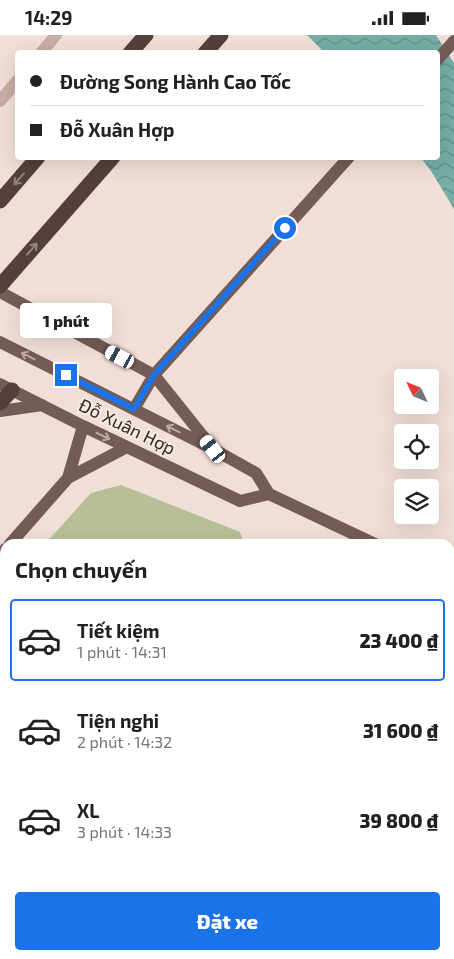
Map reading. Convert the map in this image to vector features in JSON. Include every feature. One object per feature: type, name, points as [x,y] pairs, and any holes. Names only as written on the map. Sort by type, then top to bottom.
[{"type":"highway","points":[[133,50],[146,35]]},
{"type":"highway","points":[[208,50],[221,35]]},
{"type":"highway","points":[[0,201],[35,160]]},
{"type":"highway","points":[[0,286],[110,160]]},
{"type":"highway","points":[[0,403],[6,387]]},
{"type":"main road","points":[[440,57],[454,41]]},
{"type":"main road","points":[[134,409],[154,375],[346,160]]},
{"type":"main road","points":[[0,292],[154,375],[213,449]]},
{"type":"main road","name":"Đỗ Xuân Hợp","points":[[0,342],[213,449],[256,473],[269,494],[240,501],[6,387]]},
{"type":"main road","points":[[0,411],[42,405]]},
{"type":"main road","points":[[68,478],[83,426]]},
{"type":"main road","points":[[14,539],[68,478],[127,447]]},
{"type":"main road","points":[[269,494],[364,539]]},
{"type":"street","points":[[44,50],[56,35]]},
{"type":"street","points":[[0,101],[15,84]]},
{"type":"green space","points":[[121,485],[240,532],[242,539],[50,539],[91,493]]},
{"type":"water","points":[[307,35],[436,35],[454,63],[454,209],[423,160],[440,160],[440,50],[322,50]]},
{"type":"route","points":[[66,375],[134,409],[154,375],[285,228]]}]
